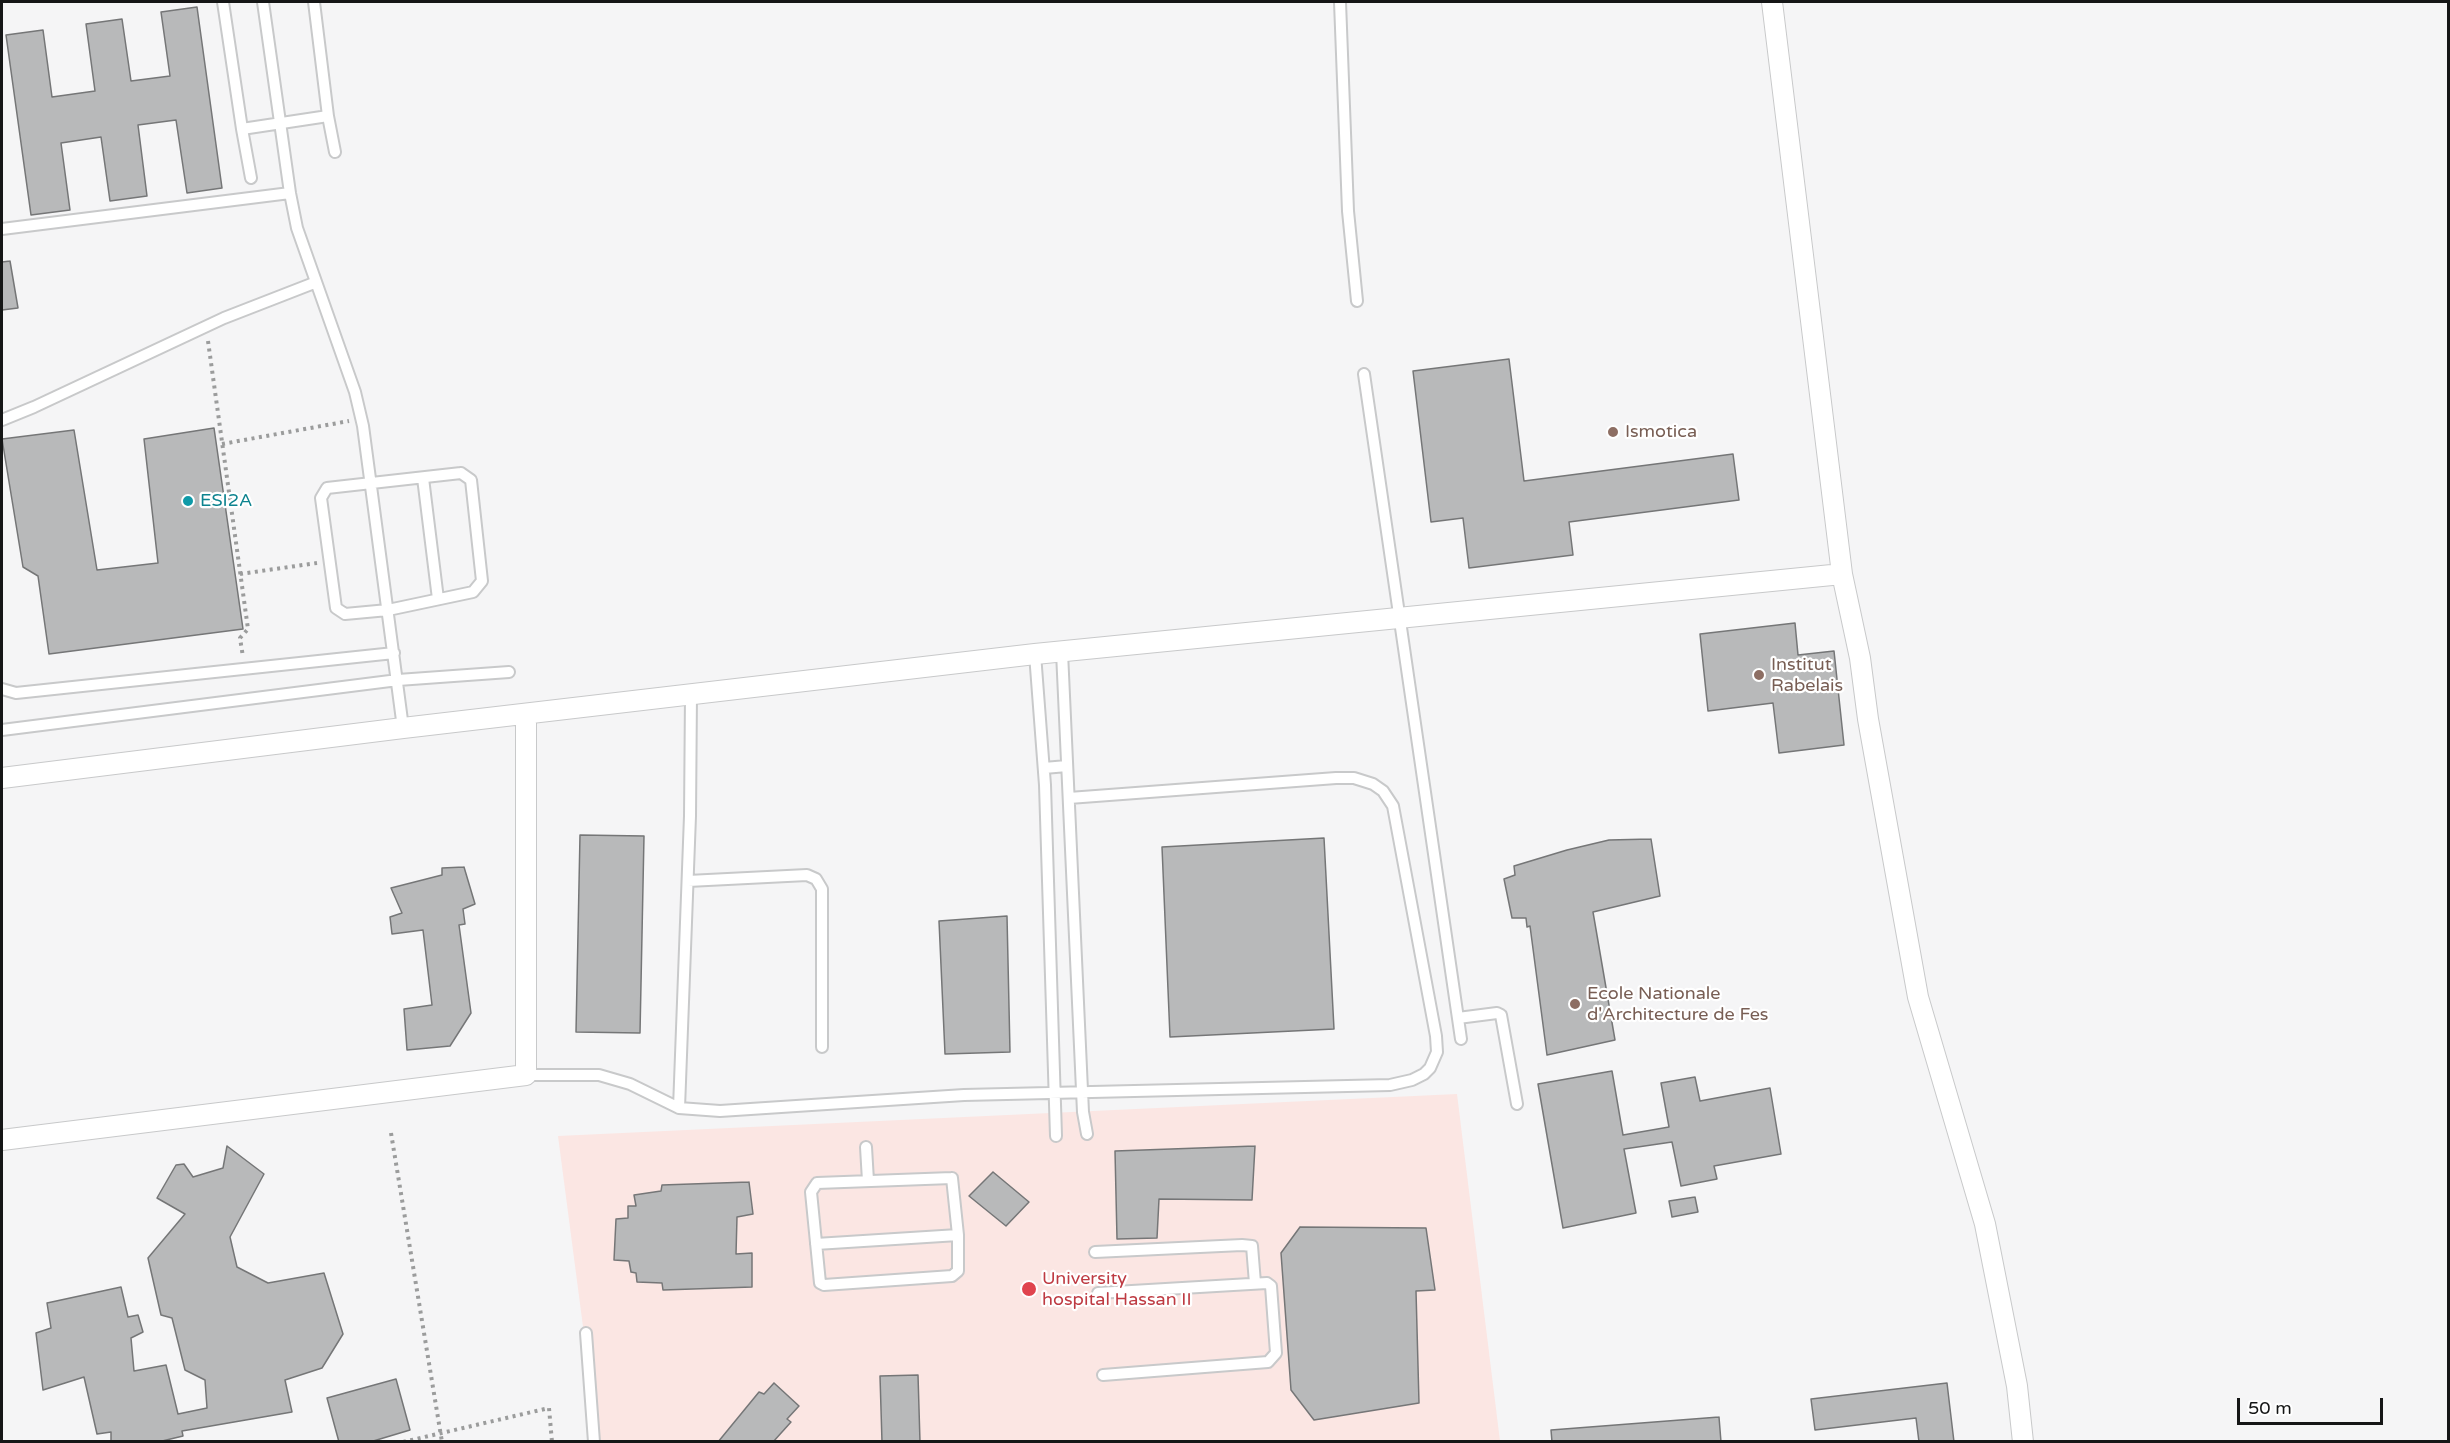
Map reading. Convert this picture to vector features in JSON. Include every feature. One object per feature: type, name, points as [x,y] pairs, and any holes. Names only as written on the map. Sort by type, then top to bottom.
[{"type":"street","points":[[1772,2],[1842,574],[1860,658],[1868,719],[1918,997],[1985,1224],[2017,1386],[2023,1442]]},
{"type":"street","points":[[2,778],[403,728],[1035,654],[1842,574]]},
{"type":"street","points":[[7,1136],[526,1075],[526,714]]},
{"type":"lane","points":[[223,2],[251,178]]},
{"type":"lane","points":[[263,2],[290,194],[297,228],[314,283],[355,392],[361,419],[403,728]]},
{"type":"lane","points":[[314,2],[328,116],[335,152]]},
{"type":"lane","points":[[1340,2],[1348,211],[1357,301]]},
{"type":"lane","points":[[242,129],[328,116]]},
{"type":"lane","points":[[2,230],[290,194]]},
{"type":"lane","points":[[2,420],[34,408],[206,326],[314,283]]},
{"type":"lane","points":[[1364,374],[1461,1039]]},
{"type":"lane","points":[[461,473],[471,480],[482,581],[473,592],[388,610],[345,614],[336,608],[321,498],[327,488],[423,478],[461,473]]},
{"type":"lane","points":[[423,478],[438,599]]},
{"type":"lane","points":[[1062,652],[1082,1093],[1087,1134]]},
{"type":"lane","points":[[2,688],[16,693],[394,653]]},
{"type":"lane","points":[[1035,654],[1044,768],[1056,1136]]},
{"type":"lane","points":[[2,730],[398,680],[509,672]]},
{"type":"lane","points":[[679,1108],[688,880],[691,694]]},
{"type":"lane","points":[[1044,768],[1067,766]]},
{"type":"lane","points":[[526,1075],[599,1075],[630,1084],[679,1108],[720,1111],[964,1095],[1399,1084],[1424,1074],[1430,1068],[1437,1052],[1394,806],[1383,791],[1373,784],[1354,778],[1336,778],[1070,798]]},
{"type":"lane","points":[[688,880],[807,875],[816,879],[822,889],[822,1047]]},
{"type":"lane","points":[[1458,1018],[1497,1013],[1501,1015],[1517,1104]]},
{"type":"lane","points":[[866,1147],[868,1181]]},
{"type":"lane","points":[[952,1178],[958,1235],[958,1271],[952,1276],[824,1285],[818,1278],[811,1192],[813,1186],[817,1184],[952,1178]]},
{"type":"lane","points":[[816,1244],[958,1235]]},
{"type":"lane","points":[[1095,1252],[1252,1246],[1255,1283]]},
{"type":"lane","points":[[1098,1293],[1267,1283],[1271,1286],[1276,1353],[1268,1362],[1103,1375]]},
{"type":"lane","points":[[586,1333],[594,1442]]},
{"type":"path","points":[[206,326],[248,629],[240,638],[245,669]]},
{"type":"path","points":[[222,444],[361,419]]},
{"type":"path","points":[[240,574],[329,561]]},
{"type":"path","points":[[391,1133],[442,1442]]},
{"type":"path","points":[[403,1442],[549,1408],[552,1442]]},
{"type":"shaded area","name":"University hospital Hassan II","points":[[1457,1094],[1500,1441],[598,1441],[558,1136]]},
{"type":"building","points":[[197,7],[222,188],[187,193],[176,120],[138,125],[147,196],[110,201],[101,137],[61,143],[70,210],[31,215],[6,35],[43,30],[52,97],[95,91],[86,24],[122,19],[131,81],[170,76],[161,12]]},
{"type":"building","points":[[10,261],[18,308],[2,310],[2,262]]},
{"type":"building","points":[[1509,359],[1524,481],[1733,454],[1739,500],[1569,522],[1573,555],[1469,568],[1463,518],[1431,522],[1413,371]]},
{"type":"building","name":"ESI2A","points":[[214,428],[243,629],[49,654],[38,576],[23,567],[2,439],[74,430],[97,570],[158,563],[144,439]]},
{"type":"building","points":[[1795,623],[1798,655],[1834,651],[1844,745],[1779,753],[1773,703],[1708,711],[1700,634]]},
{"type":"building","points":[[580,835],[644,836],[640,1033],[576,1032]]},
{"type":"building","points":[[1324,838],[1334,1029],[1170,1037],[1162,847]]},
{"type":"building","points":[[1651,839],[1660,896],[1593,912],[1615,1040],[1547,1055],[1530,926],[1527,927],[1526,918],[1512,918],[1504,879],[1515,875],[1514,866],[1567,850],[1609,840]]},
{"type":"building","points":[[464,867],[475,904],[463,909],[465,924],[459,925],[471,1013],[450,1046],[407,1050],[404,1009],[432,1005],[423,930],[392,934],[390,917],[402,913],[391,888],[442,875],[442,868]]},
{"type":"building","points":[[1007,916],[1010,1052],[945,1054],[939,921]]},
{"type":"building","points":[[1612,1071],[1623,1135],[1669,1127],[1661,1083],[1695,1077],[1700,1101],[1770,1088],[1781,1154],[1714,1166],[1717,1179],[1681,1186],[1672,1142],[1624,1149],[1636,1213],[1563,1228],[1538,1084]]},
{"type":"building","points":[[227,1146],[264,1174],[230,1237],[237,1267],[268,1283],[324,1273],[343,1334],[322,1368],[285,1380],[292,1412],[182,1431],[183,1436],[158,1442],[111,1442],[111,1432],[97,1434],[84,1377],[43,1390],[36,1333],[51,1328],[47,1303],[121,1287],[128,1317],[138,1315],[143,1332],[131,1338],[134,1371],[166,1365],[178,1414],[207,1408],[205,1380],[185,1370],[172,1318],[161,1315],[148,1258],[185,1214],[157,1198],[176,1165],[184,1164],[193,1177],[223,1168]]},
{"type":"building","points":[[1255,1146],[1252,1200],[1159,1199],[1157,1238],[1117,1239],[1115,1151]]},
{"type":"building","points":[[993,1172],[1029,1202],[1006,1226],[969,1196]]},
{"type":"building","points":[[749,1182],[753,1214],[737,1217],[736,1254],[752,1253],[752,1287],[663,1290],[662,1283],[637,1282],[636,1273],[631,1272],[629,1261],[614,1260],[616,1219],[628,1218],[628,1206],[636,1206],[634,1195],[661,1191],[662,1185]]},
{"type":"building","points":[[1695,1197],[1698,1212],[1672,1217],[1669,1201]]},
{"type":"building","points":[[1300,1227],[1426,1228],[1435,1290],[1416,1291],[1419,1403],[1314,1420],[1291,1390],[1281,1253]]},
{"type":"building","points":[[918,1375],[920,1442],[882,1442],[880,1376]]},
{"type":"building","points":[[396,1379],[410,1430],[370,1442],[339,1442],[327,1398]]},
{"type":"building","points":[[774,1383],[799,1406],[787,1419],[791,1422],[773,1442],[718,1442],[759,1392],[764,1394]]},
{"type":"building","points":[[1947,1383],[1954,1442],[1919,1442],[1916,1418],[1815,1430],[1811,1399]]},
{"type":"building","points":[[1719,1417],[1721,1442],[1552,1442],[1551,1430]]},
{"type":"place","name":"Ismotica","points":[[1613,432]]},
{"type":"place","name":"ESI2A","points":[[188,501]]},
{"type":"place","name":"Institut Rabelais","points":[[1759,675]]},
{"type":"place","name":"Ecole Nationale d'Architecture de Fes","points":[[1575,1004]]},
{"type":"place","name":"University hospital Hassan II","points":[[1029,1289]]}]
